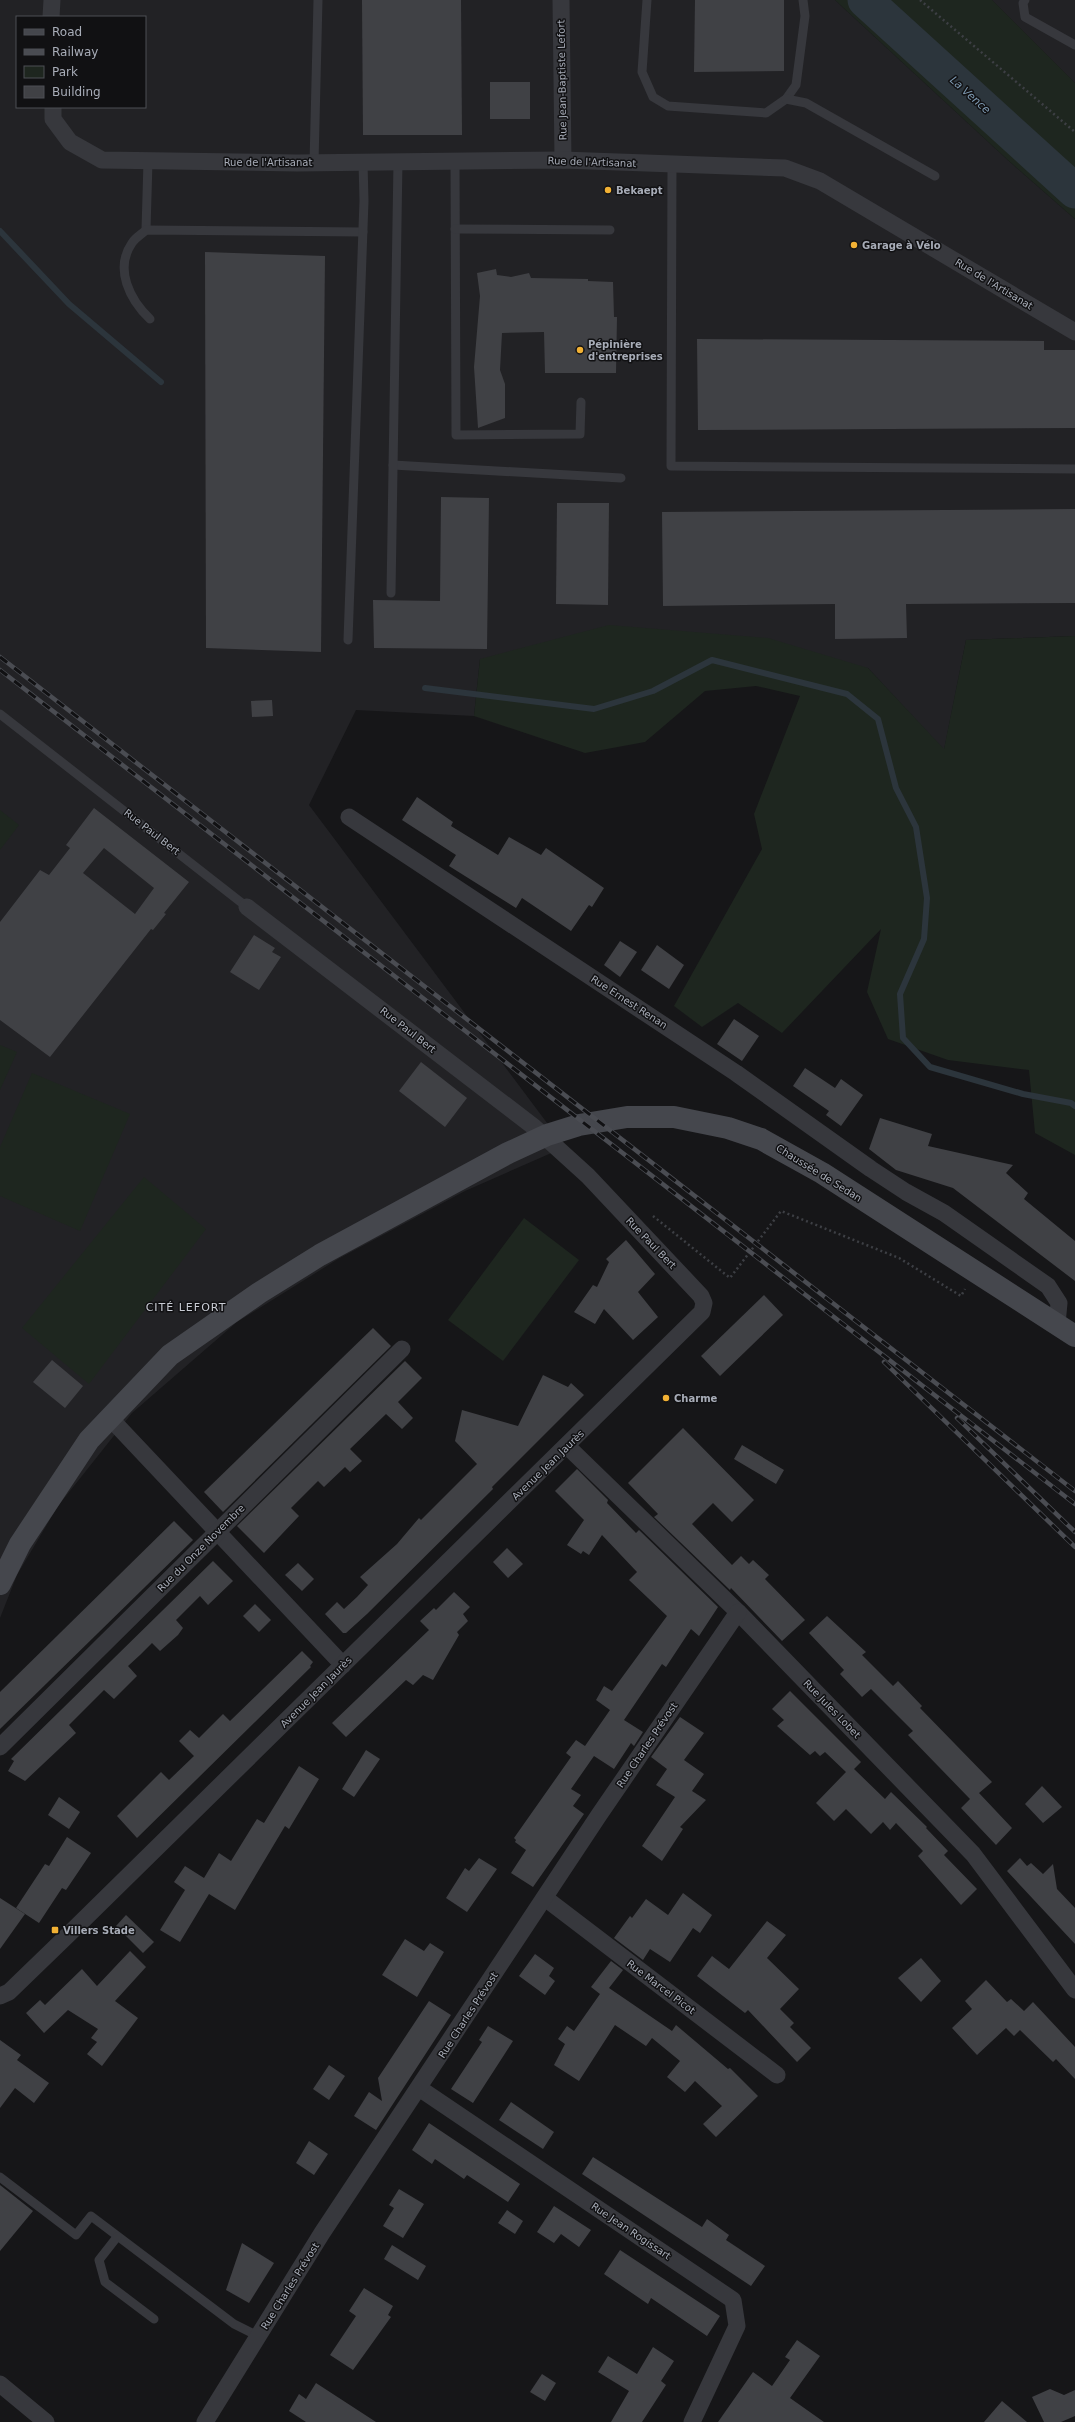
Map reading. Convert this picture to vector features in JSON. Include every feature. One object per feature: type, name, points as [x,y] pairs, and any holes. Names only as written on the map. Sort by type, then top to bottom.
[{"type":"main road","name":"Chaussée de Sedan","points":[[0,1584],[20,1544],[89,1440],[170,1355],[259,1293],[320,1255],[508,1152],[547,1135],[602,1120],[653,1116],[701,1122],[746,1133],[780,1148],[1075,1336]]},
{"type":"street","points":[[51,16],[52,0]]},
{"type":"street","name":"Rue Jean-Baptiste Lefort","points":[[561,0],[563,160]]},
{"type":"street","name":"Rue de l'Artisanat","points":[[53,108],[53,119],[70,142],[102,160],[314,163],[455,160],[563,160],[785,168],[820,181],[1075,332]]},
{"type":"street","name":"Rue Ernest Renan","points":[[349,818],[736,1073],[906,1192],[944,1213],[1048,1286],[1059,1303],[1057,1324]]},
{"type":"street","name":"Rue Paul Bert","points":[[247,907],[350,984],[540,1132],[588,1176],[701,1296],[704,1303],[702,1312],[698,1319],[630,1385]]},
{"type":"street","name":"Rue du Onze Novembre","points":[[0,1747],[402,1349]]},
{"type":"street","name":"Avenue Jean Jaurès","points":[[0,1996],[9,1992],[630,1385]]},
{"type":"street","points":[[110,1418],[343,1665]]},
{"type":"street","name":"Rue Jules Lobet","points":[[568,1446],[738,1612],[974,1854],[1075,1990]]},
{"type":"street","name":"Rue Charles Prévost","points":[[205,2422],[322,2233],[738,1612]]},
{"type":"street","name":"Rue Marcel Picot","points":[[545,1898],[777,2075]]},
{"type":"street","name":"Rue Jean Rogissart","points":[[419,2088],[733,2300],[737,2326],[692,2422]]},
{"type":"street","points":[[0,2384],[46,2422]]},
{"type":"lane","points":[[314,163],[318,0]]},
{"type":"lane","points":[[647,0],[642,72],[653,96],[668,106],[766,113],[786,99],[796,85],[805,16],[803,0]]},
{"type":"lane","points":[[1025,0],[1023,3],[1025,17],[1075,45]]},
{"type":"lane","points":[[786,99],[806,103],[935,176]]},
{"type":"lane","points":[[455,160],[456,435],[580,434],[581,402]]},
{"type":"lane","points":[[146,230],[148,161]]},
{"type":"lane","points":[[391,593],[398,161]]},
{"type":"lane","points":[[348,640],[363,232],[363,162]]},
{"type":"lane","points":[[672,164],[671,466],[1075,469]]},
{"type":"lane","points":[[455,229],[610,230]]},
{"type":"lane","points":[[150,319],[137,306],[124,274],[124,260],[132,242],[146,230],[363,232]]},
{"type":"lane","points":[[392,465],[621,478]]},
{"type":"lane","name":"Rue Paul Bert","points":[[0,714],[247,907]]},
{"type":"lane","points":[[0,2176],[76,2235],[91,2216],[234,2324],[258,2336]]},
{"type":"lane","points":[[117,2237],[99,2260],[106,2282],[154,2319]]},
{"type":"path","points":[[920,0],[1075,132]]},
{"type":"path","points":[[651,1214],[730,1278],[781,1211],[899,1258],[961,1296],[976,1272]]},
{"type":"shaded area","points":[[0,0],[835,0],[1010,162],[1075,219],[1075,636],[966,640],[944,750],[868,668],[480,659],[474,716],[356,710],[309,805],[565,1147],[465,1191],[338,1259],[237,1322],[132,1413],[58,1506],[17,1575],[0,1618]]},
{"type":"shaded area","points":[[992,0],[1075,0],[1075,83]]},
{"type":"green space","points":[[835,0],[992,0],[1075,83],[1075,219],[1010,162]]},
{"type":"green space","points":[[609,625],[768,638],[868,668],[944,749],[966,640],[1075,636],[1075,1155],[1035,1133],[1029,1070],[948,1060],[888,1039],[867,992],[881,929],[782,1033],[738,1003],[702,1027],[674,1006],[762,849],[754,814],[800,696],[756,686],[705,691],[645,742],[585,753],[474,716],[480,659]]},
{"type":"green space","points":[[0,810],[19,825],[0,850]]},
{"type":"green space","points":[[0,1045],[17,1052],[0,1090]]},
{"type":"green space","points":[[32,1073],[130,1114],[80,1231],[0,1196],[0,1147]]},
{"type":"green space","points":[[144,1177],[206,1229],[89,1384],[22,1328]]},
{"type":"green space","points":[[524,1218],[579,1260],[503,1361],[448,1320]]},
{"type":"building","points":[[362,0],[461,0],[462,135],[363,135]]},
{"type":"building","points":[[695,0],[784,0],[784,71],[694,72]]},
{"type":"building","points":[[490,82],[530,82],[530,119],[490,119]]},
{"type":"building","points":[[205,252],[325,256],[321,652],[206,648]]},
{"type":"building","name":"Pépinière d'entreprises","points":[[496,269],[497,275],[511,277],[529,273],[531,278],[588,279],[588,281],[613,282],[614,317],[617,317],[616,373],[545,373],[544,332],[502,333],[500,370],[505,384],[505,418],[478,428],[474,367],[480,296],[477,273]]},
{"type":"building","points":[[697,339],[1044,341],[1044,350],[1075,350],[1075,428],[698,430]]},
{"type":"building","points":[[441,497],[489,498],[487,649],[374,648],[373,600],[440,601]]},
{"type":"building","points":[[557,503],[609,503],[608,605],[556,604]]},
{"type":"building","points":[[1075,509],[1075,603],[906,604],[907,638],[835,639],[835,604],[663,606],[662,512]]},
{"type":"building","points":[[272,700],[273,716],[252,717],[251,701]]},
{"type":"building","points":[[417,797],[453,822],[451,826],[498,855],[509,837],[541,855],[546,848],[604,888],[592,907],[589,905],[571,931],[522,898],[516,908],[449,866],[456,855],[402,820]]},
{"type":"building","points":[[94,808],[189,882],[164,913],[166,914],[153,930],[151,929],[50,1057],[0,1020],[0,922],[40,870],[49,875],[70,848],[66,845]],"holes":[[[104,848],[154,888],[135,914],[83,873]]]},
{"type":"building","points":[[254,935],[275,948],[272,952],[281,957],[259,990],[230,972]]},
{"type":"building","points":[[620,941],[637,952],[620,977],[604,965]]},
{"type":"building","points":[[657,945],[684,965],[669,989],[641,970]]},
{"type":"building","points":[[734,1019],[759,1036],[742,1061],[717,1044]]},
{"type":"building","points":[[421,1062],[467,1098],[445,1127],[399,1091]]},
{"type":"building","points":[[805,1068],[835,1088],[841,1079],[863,1095],[841,1126],[826,1115],[829,1111],[793,1086]]},
{"type":"building","points":[[880,1118],[932,1134],[928,1146],[1013,1165],[1006,1173],[1028,1193],[1024,1199],[1075,1241],[1075,1281],[953,1188],[896,1170],[869,1149]]},
{"type":"building","points":[[626,1240],[655,1274],[638,1292],[658,1317],[633,1340],[604,1309],[595,1324],[574,1312],[593,1285],[597,1287],[609,1262],[606,1259]]},
{"type":"building","points":[[764,1295],[783,1315],[720,1376],[701,1356]]},
{"type":"building","points":[[373,1328],[391,1346],[223,1512],[204,1492]]},
{"type":"building","points":[[52,1360],[83,1386],[65,1408],[33,1382]]},
{"type":"building","points":[[405,1361],[422,1378],[398,1402],[413,1418],[402,1429],[386,1414],[350,1449],[362,1461],[350,1472],[345,1467],[324,1487],[318,1481],[291,1508],[299,1516],[264,1553],[237,1526]]},
{"type":"building","points":[[543,1375],[568,1387],[571,1383],[584,1395],[492,1487],[493,1489],[367,1614],[346,1633],[343,1633],[325,1614],[337,1602],[344,1609],[357,1597],[368,1585],[360,1577],[397,1544],[419,1518],[421,1520],[477,1464],[455,1441],[462,1410],[518,1426]]},
{"type":"building","points":[[683,1428],[754,1500],[732,1522],[713,1503],[692,1524],[732,1565],[741,1556],[749,1564],[753,1560],[769,1575],[765,1579],[805,1620],[782,1641],[731,1588],[730,1590],[654,1517],[658,1514],[628,1483]]},
{"type":"building","points":[[742,1445],[784,1470],[776,1484],[734,1459]]},
{"type":"building","points":[[577,1469],[608,1500],[607,1503],[636,1533],[639,1530],[718,1607],[699,1636],[691,1629],[666,1667],[662,1664],[624,1720],[643,1732],[634,1746],[631,1743],[614,1769],[594,1756],[571,1789],[581,1795],[573,1806],[584,1814],[533,1887],[511,1873],[526,1850],[515,1842],[516,1840],[514,1838],[571,1757],[566,1753],[576,1740],[585,1746],[610,1710],[596,1700],[604,1686],[612,1691],[667,1616],[629,1580],[637,1572],[602,1535],[589,1555],[583,1551],[581,1554],[567,1545],[584,1520],[555,1491]]},
{"type":"building","points":[[174,1521],[193,1540],[0,1729],[0,1692]]},
{"type":"building","points":[[507,1548],[523,1564],[508,1578],[493,1562]]},
{"type":"building","points":[[213,1561],[233,1581],[208,1605],[200,1596],[176,1620],[183,1628],[178,1635],[160,1651],[152,1643],[128,1666],[137,1676],[114,1699],[104,1690],[69,1725],[76,1733],[25,1781],[8,1771],[14,1761],[11,1759]]},
{"type":"building","points":[[298,1563],[314,1579],[302,1591],[285,1575]]},
{"type":"building","points":[[454,1592],[470,1607],[463,1614],[468,1621],[457,1632],[459,1635],[433,1680],[423,1675],[413,1685],[406,1680],[346,1737],[332,1723],[429,1630],[420,1621],[434,1608],[436,1610]]},
{"type":"building","points":[[255,1604],[271,1620],[259,1632],[243,1616]]},
{"type":"building","points":[[827,1616],[866,1652],[862,1655],[893,1686],[898,1681],[922,1706],[920,1708],[992,1782],[979,1793],[1012,1828],[996,1845],[961,1808],[970,1799],[908,1735],[913,1731],[871,1689],[862,1697],[840,1674],[844,1670],[809,1633]]},
{"type":"building","points":[[302,1651],[313,1662],[310,1666],[311,1667],[137,1838],[117,1816],[161,1772],[169,1780],[194,1756],[179,1741],[190,1730],[199,1738],[223,1714],[230,1721]]},
{"type":"building","points":[[790,1691],[861,1762],[854,1769],[885,1799],[891,1792],[927,1827],[926,1828],[948,1851],[944,1855],[977,1889],[961,1905],[918,1856],[923,1851],[896,1823],[890,1830],[883,1822],[871,1834],[846,1809],[834,1821],[816,1803],[846,1772],[825,1752],[820,1756],[815,1751],[810,1755],[777,1726],[784,1720],[772,1709]]},
{"type":"building","points":[[680,1717],[704,1733],[684,1760],[704,1774],[692,1791],[706,1800],[680,1827],[683,1829],[662,1861],[642,1846],[675,1797],[656,1785],[667,1769],[651,1757]]},
{"type":"building","points":[[366,1750],[380,1759],[354,1797],[342,1789]]},
{"type":"building","points":[[299,1766],[319,1779],[289,1829],[285,1826],[235,1910],[209,1894],[180,1942],[160,1930],[185,1890],[174,1882],[185,1866],[204,1878],[219,1853],[231,1861],[257,1819],[264,1823]]},
{"type":"building","points":[[1042,1786],[1062,1807],[1043,1823],[1025,1804]]},
{"type":"building","points":[[59,1797],[80,1812],[69,1829],[48,1815]]},
{"type":"building","points":[[67,1837],[91,1853],[66,1890],[62,1888],[39,1923],[16,1908],[45,1864],[49,1866]]},
{"type":"building","points":[[479,1858],[497,1869],[467,1912],[446,1898],[465,1868],[469,1871]]},
{"type":"building","points":[[1020,1858],[1027,1866],[1031,1863],[1043,1874],[1053,1864],[1057,1889],[1075,1908],[1075,1944],[1007,1871]]},
{"type":"building","points":[[683,1893],[712,1915],[700,1933],[693,1928],[670,1962],[650,1949],[643,1960],[614,1938],[630,1916],[632,1918],[646,1899],[668,1915]]},
{"type":"building","points":[[0,1898],[25,1914],[0,1949]]},
{"type":"building","points":[[126,1915],[154,1942],[143,1953],[116,1926]]},
{"type":"building","points":[[767,1921],[786,1935],[767,1958],[799,1989],[780,2009],[794,2023],[790,2027],[811,2048],[797,2062],[748,2010],[745,2013],[697,1976],[712,1956],[729,1969]]},
{"type":"building","points":[[405,1939],[424,1951],[430,1943],[444,1952],[417,1997],[382,1975]]},
{"type":"building","points":[[130,1951],[146,1967],[115,2001],[138,2018],[102,2066],[87,2054],[97,2042],[91,2038],[98,2029],[68,2010],[44,2033],[26,2013],[40,2000],[45,2005],[82,1969],[97,1986]]},
{"type":"building","points":[[535,1954],[554,1968],[549,1976],[555,1981],[545,1995],[519,1976]]},
{"type":"building","points":[[921,1958],[941,1981],[921,2002],[898,1978]]},
{"type":"building","points":[[611,1961],[623,1970],[609,1988],[672,2031],[676,2025],[728,2069],[730,2068],[758,2096],[716,2137],[703,2124],[722,2106],[695,2081],[685,2092],[667,2077],[680,2061],[652,2038],[646,2046],[615,2025],[579,2081],[554,2065],[565,2044],[558,2039],[567,2026],[574,2031],[600,1994],[591,1987]]},
{"type":"building","points":[[986,1980],[1007,2002],[1011,1999],[1024,2011],[1033,2002],[1075,2047],[1075,2079],[1056,2059],[1053,2062],[1020,2030],[1014,2036],[1006,2028],[977,2055],[952,2028],[972,2009],[965,2001]]},
{"type":"building","points":[[429,2001],[451,2015],[376,2130],[354,2116],[369,2092],[382,2101],[378,2078]]},
{"type":"building","points":[[488,2026],[513,2041],[473,2103],[451,2089],[482,2042],[479,2040]]},
{"type":"building","points":[[0,2040],[21,2055],[17,2060],[49,2083],[34,2103],[15,2088],[0,2108]]},
{"type":"building","points":[[329,2065],[345,2076],[329,2100],[313,2089]]},
{"type":"building","points":[[511,2102],[554,2132],[543,2149],[499,2120]]},
{"type":"building","points":[[429,2123],[520,2184],[508,2202],[467,2175],[464,2179],[435,2159],[432,2164],[412,2150]]},
{"type":"building","points":[[309,2141],[328,2154],[314,2175],[296,2163]]},
{"type":"building","points":[[593,2157],[702,2227],[707,2219],[729,2235],[726,2240],[765,2266],[751,2286],[582,2174]]},
{"type":"building","points":[[0,2185],[33,2211],[0,2251]]},
{"type":"building","points":[[399,2189],[424,2204],[403,2238],[383,2226],[394,2208],[389,2205]]},
{"type":"building","points":[[554,2206],[591,2230],[579,2247],[561,2234],[554,2243],[537,2232]]},
{"type":"building","points":[[507,2210],[523,2221],[515,2234],[498,2223]]},
{"type":"building","points":[[242,2243],[274,2263],[249,2303],[226,2290]]},
{"type":"building","points":[[392,2245],[426,2266],[418,2280],[384,2259]]},
{"type":"building","points":[[620,2250],[720,2316],[707,2336],[651,2298],[648,2304],[604,2274]]},
{"type":"building","points":[[364,2288],[393,2306],[388,2315],[391,2317],[353,2370],[330,2355],[356,2316],[349,2311]]},
{"type":"building","points":[[797,2340],[820,2356],[790,2398],[824,2422],[718,2422],[753,2372],[772,2386],[790,2360],[785,2357]]},
{"type":"building","points":[[653,2347],[674,2361],[661,2381],[666,2385],[642,2422],[611,2422],[629,2391],[598,2372],[608,2356],[637,2374]]},
{"type":"building","points":[[542,2374],[556,2383],[545,2401],[530,2392]]},
{"type":"building","points":[[316,2383],[376,2422],[306,2422],[289,2411],[299,2394],[306,2399]]},
{"type":"building","points":[[1050,2389],[1064,2395],[1075,2390],[1075,2416],[1061,2422],[1044,2422],[1032,2397]]},
{"type":"building","points":[[1002,2401],[1027,2422],[984,2422]]},
{"type":"waterway","name":"La Vence","points":[[865,0],[1075,191]]},
{"type":"waterway","points":[[0,231],[69,304],[161,382]]},
{"type":"waterway","points":[[425,688],[594,709],[653,691],[712,660],[847,694],[878,719],[896,788],[916,827],[927,898],[924,939],[900,994],[903,1038],[930,1067],[1023,1094],[1071,1103],[1075,1106]]},
{"type":"railway","points":[[0,657],[1075,1491]]},
{"type":"railway","points":[[0,670],[1075,1504]]},
{"type":"railway","points":[[884,1362],[1075,1547]]},
{"type":"railway","points":[[957,1418],[1075,1532]]},
{"type":"place","name":"Bekaept","points":[[608,190]]},
{"type":"place","name":"Garage à Vélo","points":[[854,245]]},
{"type":"place","name":"Pépinière d'entreprises","points":[[580,350]]},
{"type":"place","name":"Charme","points":[[666,1398]]},
{"type":"place","name":"Villers Stade","points":[[55,1930]]},
{"type":"district","name":"CITÉ LEFORT","points":[[186,1307]]}]
